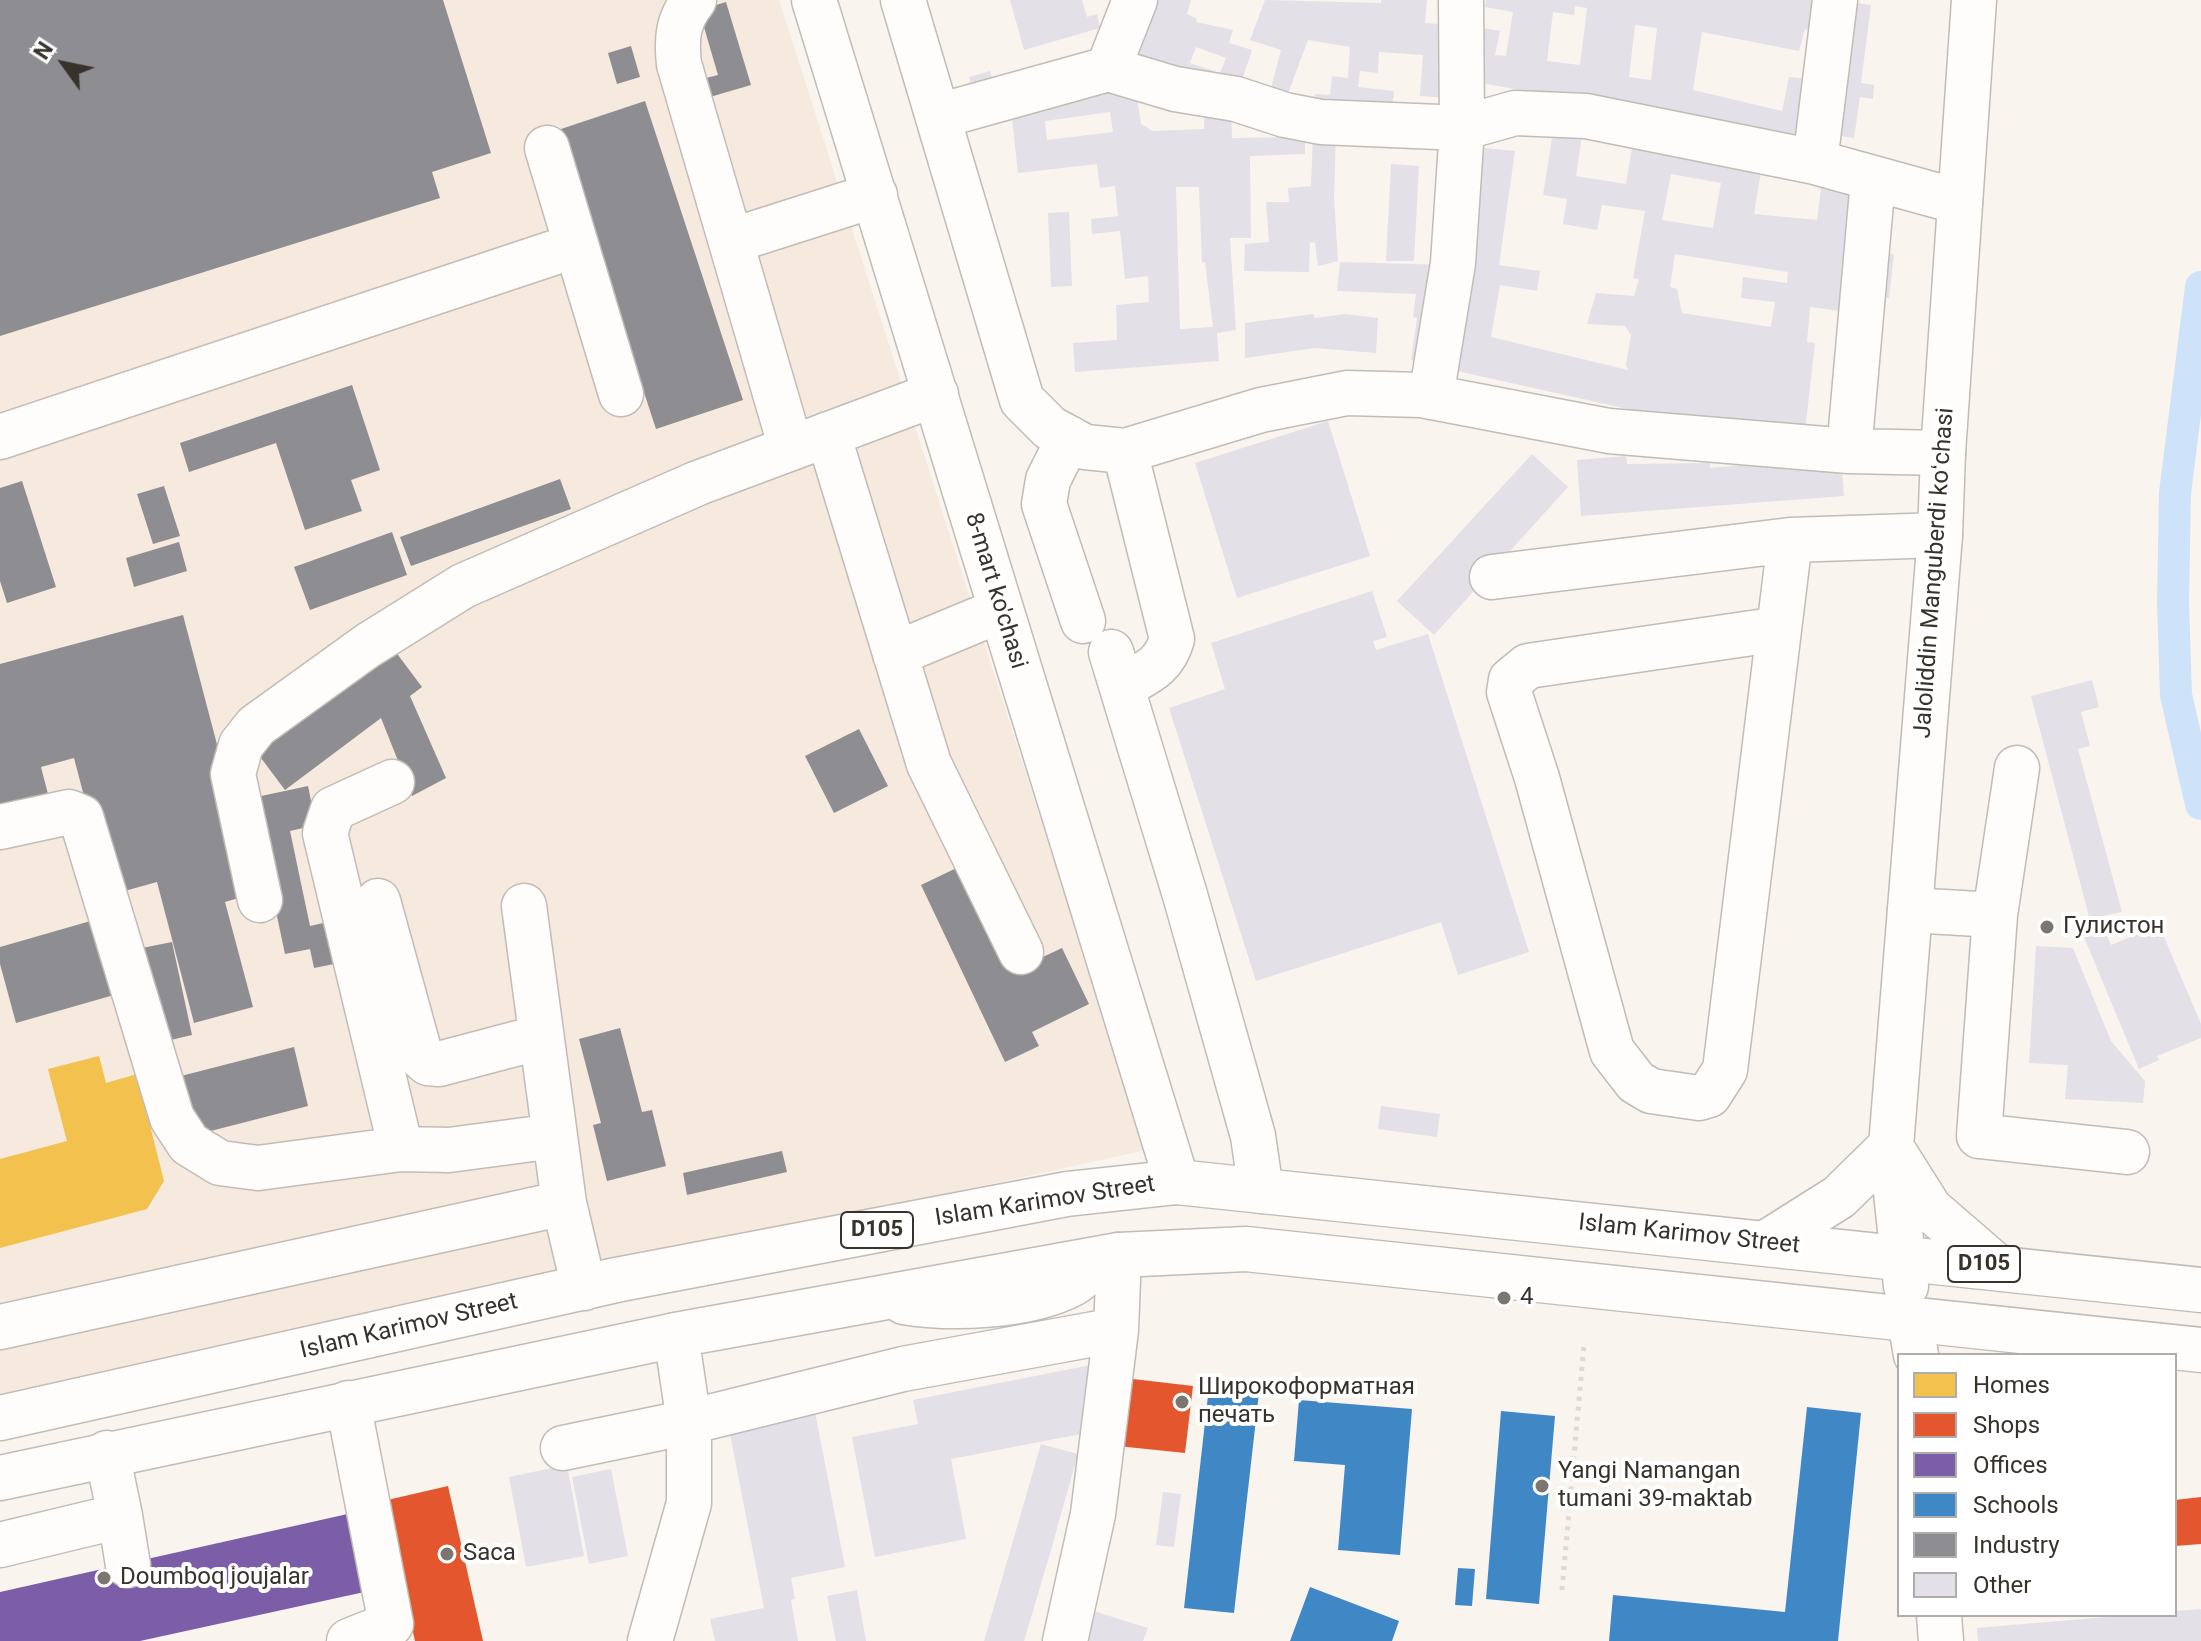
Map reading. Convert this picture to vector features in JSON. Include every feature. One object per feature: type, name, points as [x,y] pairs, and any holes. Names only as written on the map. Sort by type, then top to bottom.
[{"type":"main road","points":[[694,0],[681,20],[679,64],[731,241],[895,654],[929,764],[1021,952]]},
{"type":"main road","name":"8-mart ko'chasi","points":[[814,0],[1177,1182]]},
{"type":"main road","points":[[903,0],[1022,400],[1050,428],[1085,447],[1125,451],[1261,410],[1347,393],[1431,397],[1609,431],[1849,451],[1943,453]]},
{"type":"main road","points":[[1108,69],[1135,0]]},
{"type":"main road","points":[[1431,397],[1453,263],[1462,128],[1461,0]]},
{"type":"main road","points":[[1815,162],[1835,0]]},
{"type":"main road","name":"Jaloliddin Manguberdi koʻchasi","points":[[1913,1337],[1891,1146],[1940,535],[1974,0]]},
{"type":"main road","points":[[939,116],[1108,69],[1175,89],[1236,99],[1285,115],[1321,122],[1462,128],[1515,113],[1586,116],[1815,162],[1960,202]]},
{"type":"main road","points":[[547,148],[621,394]]},
{"type":"main road","points":[[1849,451],[1873,180]]},
{"type":"main road","points":[[731,241],[875,195]]},
{"type":"main road","points":[[0,437],[574,246]]},
{"type":"main road","points":[[260,900],[233,774],[241,745],[256,726],[367,646],[463,586],[698,483],[936,394]]},
{"type":"main road","points":[[1069,438],[1048,480],[1044,504],[1105,653],[1253,1136],[1261,1191]]},
{"type":"main road","points":[[1105,653],[1157,667],[1167,658],[1172,639],[1125,451]]},
{"type":"main road","points":[[1492,577],[1790,540],[1940,535]]},
{"type":"main road","points":[[1779,629],[1528,666],[1511,680],[1509,692],[1537,778],[1612,1051],[1636,1082],[1651,1091],[1699,1098],[1709,1095],[1725,1070],[1790,540]]},
{"type":"main road","points":[[895,654],[1001,610]]},
{"type":"main road","points":[[2017,768],[1995,915],[1979,1136],[2127,1152]]},
{"type":"main road","points":[[392,782],[333,809],[326,822],[325,833],[372,950],[421,1057],[428,1063],[439,1064],[541,1037]]},
{"type":"main road","points":[[0,827],[69,812],[81,817],[172,1118],[189,1144],[220,1163],[258,1168],[401,1149],[449,1150],[555,1136]]},
{"type":"main road","points":[[378,901],[372,950],[401,1149]]},
{"type":"main road","points":[[524,906],[564,1203],[584,1288]]},
{"type":"main road","points":[[1910,910],[1995,915]]},
{"type":"main road","points":[[1766,1243],[1839,1197],[1891,1146],[1930,1209],[1996,1266]]},
{"type":"main road","name":"Islam Karimov Street","points":[[0,1418],[584,1288],[1067,1194],[1177,1182],[2201,1290]]},
{"type":"main road","points":[[0,1327],[564,1203]]},
{"type":"main road","points":[[0,1478],[676,1335],[1109,1257],[1246,1249],[1913,1337],[2201,1350]]},
{"type":"main road","points":[[1065,1641],[1093,1514],[1116,1330],[1109,1257]]},
{"type":"main road","points":[[563,1448],[689,1422],[903,1369],[1116,1330]]},
{"type":"main road","points":[[650,1641],[689,1503],[689,1422],[676,1335]]},
{"type":"main road","points":[[348,1403],[391,1624],[349,1641]]},
{"type":"main road","points":[[107,1453],[128,1565]]},
{"type":"main road","points":[[0,1545],[120,1516]]},
{"type":"main road","points":[[1939,1617],[1941,1641]]},
{"type":"path","points":[[1562,1590],[1584,1344]]},
{"type":"shaded area","points":[[0,0],[779,0],[1146,1150],[0,1402]]},
{"type":"building: Homes","points":[[99,1056],[106,1083],[137,1074],[164,1181],[147,1209],[0,1248],[0,1159],[67,1141],[48,1069]]},
{"type":"building: Shops","points":[[1116,1377],[1193,1386],[1185,1453],[1108,1445]]},
{"type":"building: Shops","points":[[448,1486],[483,1641],[415,1641],[383,1501]]},
{"type":"building: Shops","points":[[2201,1497],[2201,1544],[2177,1546],[2177,1500]]},
{"type":"building: Offices","points":[[352,1513],[369,1591],[140,1641],[0,1641],[0,1592]]},
{"type":"building: Schools","points":[[1210,1378],[1260,1384],[1234,1613],[1184,1608]]},
{"type":"building: Schools","points":[[1299,1400],[1412,1409],[1400,1555],[1338,1550],[1345,1465],[1294,1461]]},
{"type":"building: Schools","points":[[1807,1407],[1861,1413],[1838,1641],[1609,1641],[1613,1595],[1785,1612]]},
{"type":"building: Schools","points":[[1501,1411],[1555,1416],[1539,1604],[1486,1599]]},
{"type":"building: Schools","points":[[1458,1568],[1475,1569],[1472,1606],[1455,1605]]},
{"type":"building: Schools","points":[[1310,1587],[1399,1621],[1392,1641],[1290,1641]]},
{"type":"building: Industry","points":[[0,0],[443,0],[491,153],[432,172],[440,198],[0,336]]},
{"type":"building: Industry","points":[[726,2],[751,85],[703,99],[698,80],[718,75],[699,10]]},
{"type":"building: Industry","points":[[631,46],[640,77],[617,84],[608,53]]},
{"type":"building: Industry","points":[[645,101],[743,400],[656,429],[558,130]]},
{"type":"building: Industry","points":[[352,385],[380,470],[351,480],[362,511],[305,530],[276,443],[189,472],[180,443]]},
{"type":"building: Industry","points":[[560,479],[571,509],[411,566],[400,537]]},
{"type":"building: Industry","points":[[22,481],[56,587],[7,603],[0,581],[0,488]]},
{"type":"building: Industry","points":[[164,486],[180,536],[153,544],[137,494]]},
{"type":"building: Industry","points":[[392,532],[407,575],[310,610],[294,567]]},
{"type":"building: Industry","points":[[179,542],[187,571],[134,587],[126,558]]},
{"type":"building: Industry","points":[[183,615],[256,893],[225,902],[253,1007],[194,1023],[157,882],[110,895],[74,758],[41,767],[50,802],[0,815],[0,664]]},
{"type":"building: Industry","points":[[389,643],[422,687],[410,696],[446,778],[412,796],[381,718],[285,790],[252,746]]},
{"type":"building: Industry","points":[[859,729],[888,786],[834,813],[805,756]]},
{"type":"building: Industry","points":[[308,786],[316,825],[290,831],[310,926],[336,920],[344,962],[314,968],[310,949],[285,954],[252,798]]},
{"type":"building: Industry","points":[[965,864],[1015,970],[1062,948],[1089,1004],[1032,1032],[1039,1046],[1005,1062],[921,885]]},
{"type":"building: Industry","points":[[101,918],[121,993],[16,1023],[0,964],[0,947]]},
{"type":"building: Industry","points":[[172,942],[192,1035],[158,1043],[137,949]]},
{"type":"building: Industry","points":[[620,1028],[642,1112],[652,1110],[666,1166],[607,1181],[593,1125],[601,1123],[579,1039]]},
{"type":"building: Industry","points":[[294,1047],[308,1106],[195,1135],[181,1076]]},
{"type":"building: Industry","points":[[782,1151],[787,1172],[687,1195],[683,1173]]},
{"type":"building: Other","points":[[1010,0],[1082,0],[1087,17],[1097,14],[1100,28],[1024,50]]},
{"type":"building: Other","points":[[1145,0],[1191,0],[1187,14],[1197,19],[1196,22],[1233,30],[1229,43],[1252,50],[1239,89],[1119,64]],"holes":[[[1196,47],[1226,58],[1220,73],[1190,63]]]},
{"type":"building: Other","points":[[1265,0],[1381,3],[1381,0],[1427,0],[1425,23],[1451,25],[1446,98],[1420,96],[1423,55],[1379,52],[1378,73],[1360,71],[1358,87],[1394,91],[1391,116],[1314,107],[1315,94],[1330,95],[1332,76],[1348,78],[1350,47],[1308,40],[1283,107],[1267,104],[1281,50],[1250,40]]},
{"type":"building: Other","points":[[1486,0],[1824,0],[1820,33],[1805,29],[1799,51],[1702,32],[1693,90],[1782,111],[1789,77],[1816,80],[1808,145],[1472,81],[1483,28],[1500,31],[1495,55],[1506,56],[1513,12],[1485,7]],"holes":[[[1575,6],[1587,8],[1580,65],[1547,61],[1553,12],[1574,15]],[[1635,25],[1657,28],[1651,80],[1629,77]]]},
{"type":"building: Other","points":[[1842,1],[1871,5],[1861,83],[1874,85],[1873,99],[1860,97],[1854,138],[1825,134]]},
{"type":"building: Other","points":[[990,71],[997,95],[976,101],[969,77]]},
{"type":"building: Other","points":[[1135,84],[1141,124],[1153,131],[1204,129],[1205,100],[1231,102],[1232,138],[1305,137],[1305,154],[1250,156],[1251,238],[1230,238],[1236,330],[1217,333],[1219,361],[1075,372],[1073,343],[1117,340],[1116,305],[1149,302],[1148,276],[1125,279],[1120,231],[1092,234],[1091,219],[1118,216],[1115,186],[1100,188],[1097,164],[1018,173],[1010,99]],"holes":[[[1110,112],[1113,132],[1047,140],[1045,121]],[[1176,187],[1199,187],[1202,263],[1205,262],[1213,327],[1180,329]]]},
{"type":"building: Other","points":[[1553,132],[1582,136],[1576,176],[1626,184],[1633,142],[1762,165],[1754,214],[1817,220],[1822,181],[1854,187],[1840,311],[1810,307],[1807,342],[1815,343],[1805,431],[1655,415],[1439,367],[1476,147],[1515,151],[1499,265],[1540,271],[1537,291],[1500,285],[1491,337],[1628,370],[1626,365],[1631,335],[1625,326],[1587,324],[1596,293],[1634,296],[1639,279],[1633,278],[1645,211],[1602,205],[1597,230],[1563,224],[1567,199],[1543,195]],"holes":[[[1671,174],[1721,183],[1713,228],[1662,220]],[[1675,254],[1788,272],[1787,283],[1743,277],[1741,298],[1775,302],[1771,327],[1682,313],[1677,289],[1670,287]]]},
{"type":"building: Other","points":[[1313,134],[1336,136],[1334,197],[1338,261],[1318,266],[1315,243],[1310,242],[1309,272],[1244,271],[1245,244],[1269,242],[1266,202],[1289,202],[1288,188],[1311,186]]},
{"type":"building: Other","points":[[1391,164],[1419,166],[1414,261],[1386,261]]},
{"type":"building: Other","points":[[1069,212],[1072,286],[1051,287],[1048,213]]},
{"type":"building: Other","points":[[1868,252],[1894,254],[1889,298],[1864,296]]},
{"type":"building: Other","points":[[1340,262],[1448,265],[1433,365],[1411,360],[1417,318],[1413,317],[1416,294],[1337,291]]},
{"type":"building: Other","points":[[1313,314],[1315,318],[1345,314],[1378,318],[1376,353],[1315,348],[1245,358],[1245,323]]},
{"type":"building: Other","points":[[1328,421],[1370,556],[1237,598],[1195,463]]},
{"type":"building: Other","points":[[1532,454],[1568,487],[1434,635],[1397,601]]},
{"type":"building: Other","points":[[1626,456],[1627,464],[1710,463],[1710,468],[1841,457],[1844,496],[1581,516],[1577,460]]},
{"type":"building: Other","points":[[1372,591],[1387,637],[1373,641],[1376,650],[1428,634],[1529,952],[1458,975],[1441,922],[1256,981],[1169,708],[1225,689],[1211,643]]},
{"type":"building: Other","points":[[2092,680],[2099,707],[2081,712],[2090,746],[2078,749],[2122,912],[2098,917],[2111,945],[2159,925],[2201,1024],[2201,1038],[2157,1056],[2159,1060],[2139,1069],[2079,925],[2090,920],[2031,696]]},
{"type":"building: Other","points":[[2036,946],[2073,948],[2111,1041],[2145,1081],[2143,1103],[2065,1099],[2068,1065],[2029,1063]]},
{"type":"building: Other","points":[[1381,1106],[1440,1114],[1437,1137],[1378,1129]]},
{"type":"building: Other","points":[[1096,1364],[1091,1432],[951,1459],[966,1539],[875,1557],[852,1437],[918,1424],[913,1400]]},
{"type":"building: Other","points":[[815,1412],[845,1567],[791,1578],[795,1599],[791,1600],[798,1641],[715,1641],[710,1619],[764,1608],[729,1429]]},
{"type":"building: Other","points":[[1041,1444],[1078,1454],[1049,1557],[1024,1641],[984,1641]]},
{"type":"building: Other","points":[[567,1465],[584,1556],[526,1567],[509,1477]]},
{"type":"building: Other","points":[[611,1469],[628,1556],[589,1564],[572,1477]]},
{"type":"building: Other","points":[[1163,1492],[1181,1494],[1174,1547],[1156,1545]]},
{"type":"building: Other","points":[[857,1590],[866,1641],[836,1641],[827,1596]]},
{"type":"building: Other","points":[[1084,1608],[1148,1628],[1143,1641],[1074,1641]]},
{"type":"building: Other","points":[[2201,1609],[2201,1641],[1978,1641],[1977,1628],[2107,1617],[2177,1617],[2177,1611]]},
{"type":"waterway","points":[[2201,287],[2175,493],[2173,602],[2176,695],[2201,804]]},
{"type":"place","name":"Гулистон","points":[[2047,927]]},
{"type":"place","name":"4","points":[[1504,1298]]},
{"type":"place","name":"Широкоформатная печать","points":[[1182,1402]]},
{"type":"place","name":"Yangi Namangan tumani 39-maktab","points":[[1542,1486]]},
{"type":"place","name":"Saca","points":[[447,1554]]},
{"type":"place","name":"Doumboq joujalar","points":[[104,1578]]}]
